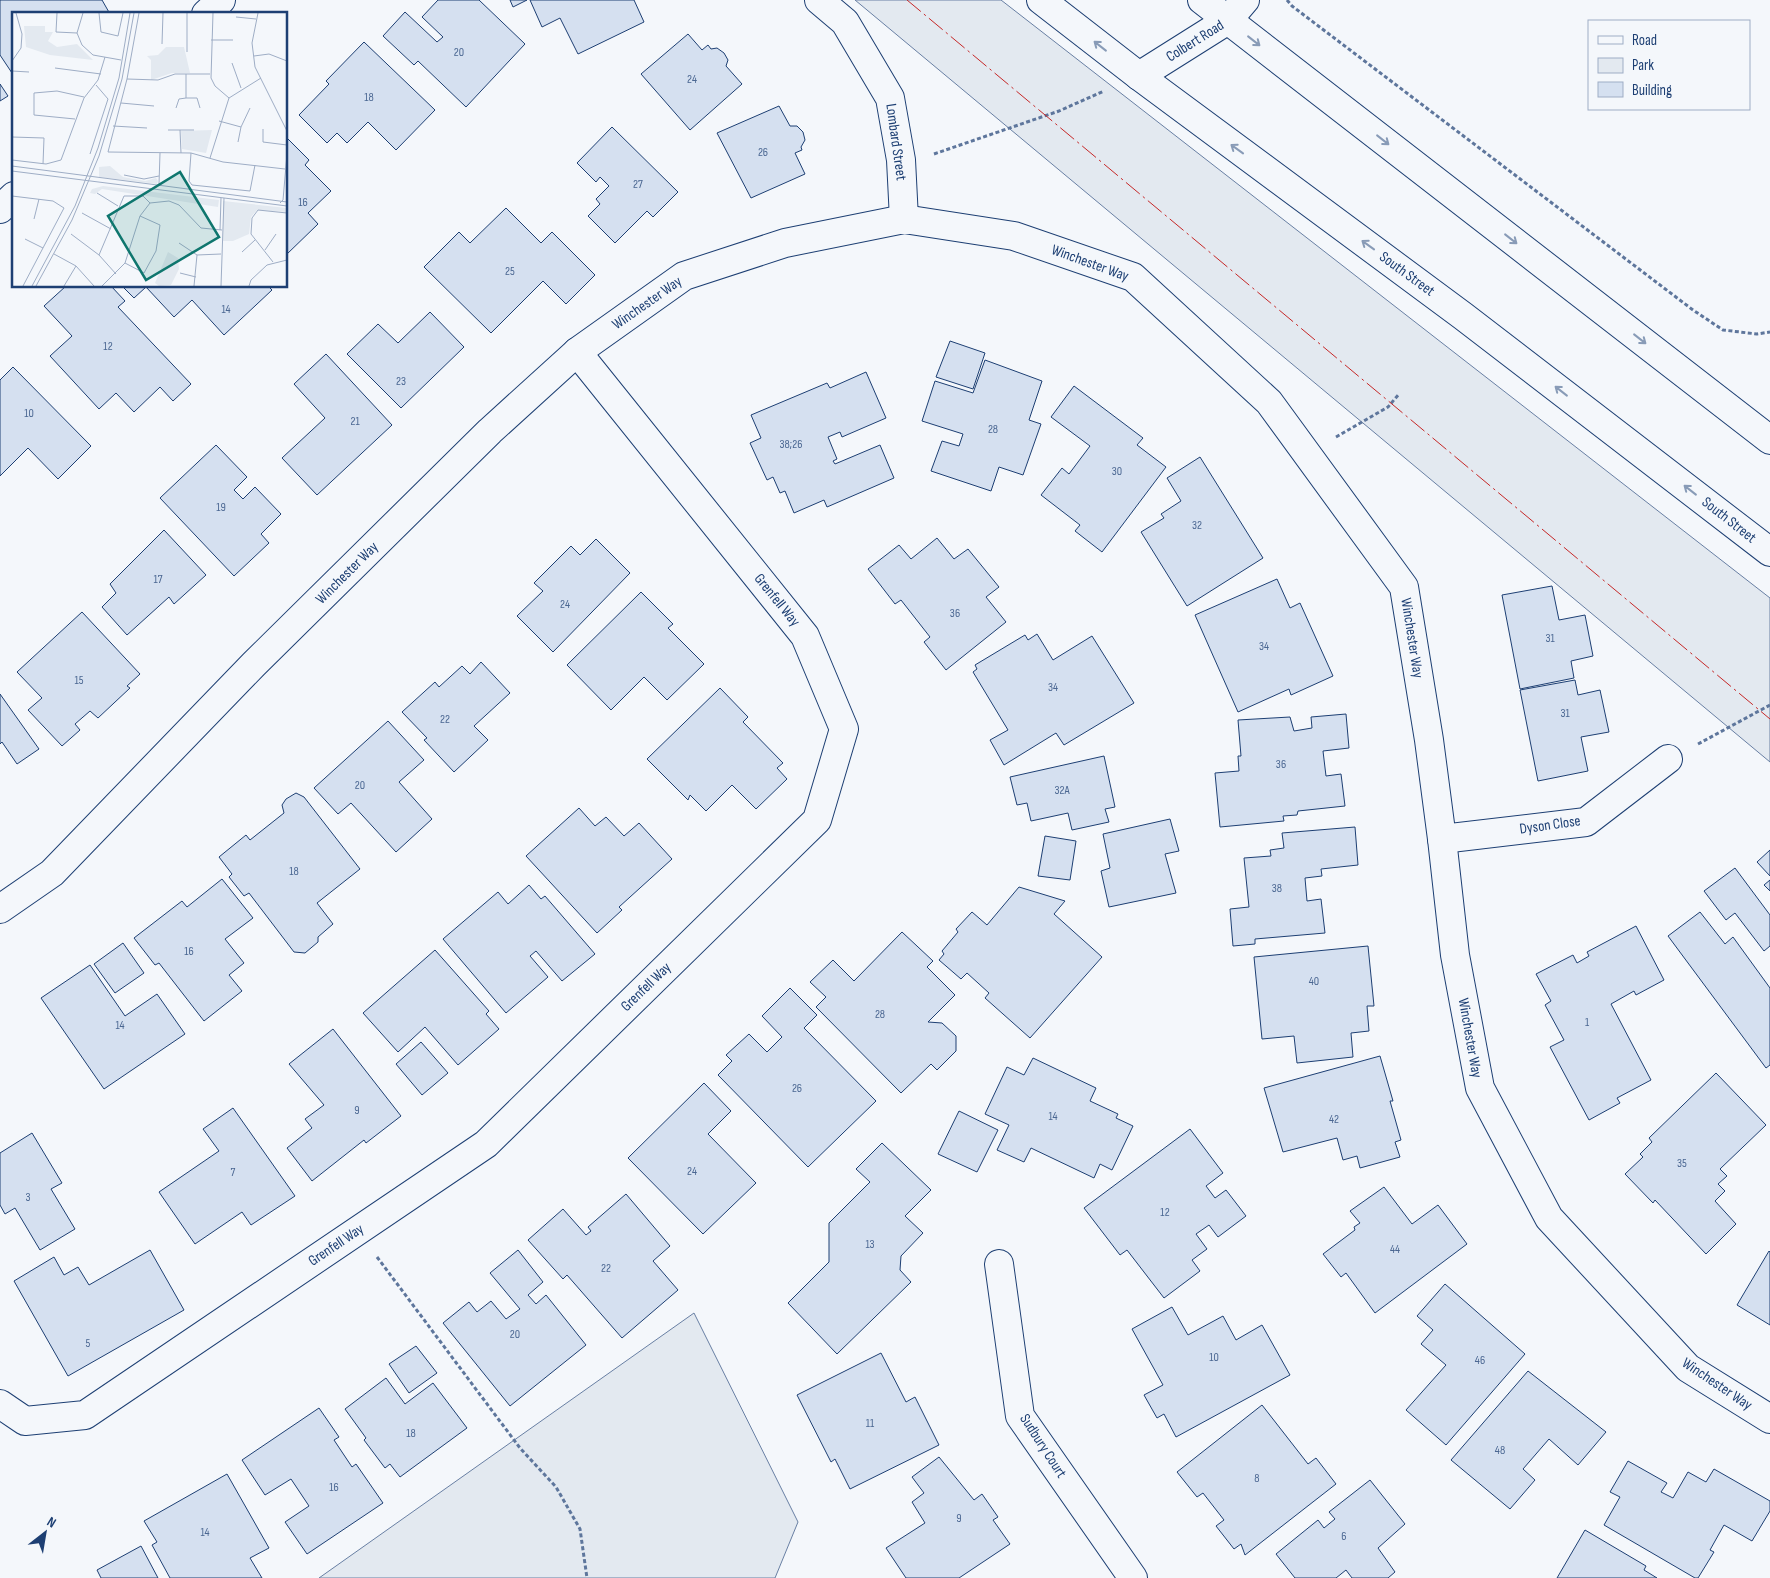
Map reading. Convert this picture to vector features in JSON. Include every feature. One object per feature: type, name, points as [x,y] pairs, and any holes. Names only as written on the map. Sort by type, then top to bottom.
[{"type":"main road","points":[[208,12],[221,0]]},
{"type":"main road","name":"Lombard Street","points":[[819,0],[845,22],[890,98],[901,160],[904,219]]},
{"type":"main road","name":"South Street","points":[[1041,0],[1139,76],[1463,316],[1770,552]]},
{"type":"main road","points":[[1202,0],[1770,440]]},
{"type":"main road","name":"Colbert Road","points":[[1139,76],[1228,20],[1245,0]]},
{"type":"main road","points":[[0,209],[12,198]]},
{"type":"main road","name":"Winchester Way","points":[[0,909],[52,873],[261,657],[490,431],[577,352],[684,276],[785,243],[904,219],[1014,236],[1133,277],[1269,402],[1404,587],[1429,740],[1455,955],[1480,1088],[1549,1218],[1688,1368],[1770,1419]]},
{"type":"main road","name":"Grenfell Way","points":[[0,1404],[25,1421],[85,1415],[486,1144],[817,820],[844,728],[805,636],[577,352]]},
{"type":"main road","name":"Dyson Close","points":[[1442,839],[1586,822],[1668,760]]},
{"type":"main road","name":"Sudbury Court","points":[[999,1264],[1020,1416],[1133,1578]]},
{"type":"path","points":[[1287,0],[1292,6],[1723,330],[1757,334],[1770,332]]},
{"type":"path","points":[[901,160],[921,158],[1059,112],[1139,76]]},
{"type":"path","points":[[1306,454],[1388,407],[1399,394]]},
{"type":"path","points":[[1668,760],[1770,705]]},
{"type":"path","points":[[357,1231],[520,1448],[556,1487],[580,1529],[587,1578]]},
{"type":"green space","points":[[855,0],[1001,0],[1770,598],[1770,762]]},
{"type":"green space","points":[[694,1313],[798,1522],[775,1578],[319,1578]]},
{"type":"building","points":[[0,0],[102,0],[109,12],[12,12],[12,73],[0,55]]},
{"type":"building","points":[[438,0],[479,0],[525,44],[466,107],[418,61],[414,65],[383,36],[405,12],[437,42],[443,37],[422,17]]},
{"type":"building","points":[[510,0],[527,0],[513,7]]},
{"type":"building","points":[[530,0],[634,0],[644,22],[578,54],[560,18],[542,27]]},
{"type":"building","points":[[688,34],[702,50],[708,45],[711,49],[717,48],[724,53],[728,60],[726,66],[742,84],[690,130],[641,74]]},
{"type":"building","points":[[364,42],[435,110],[396,150],[368,122],[347,143],[337,133],[327,143],[299,115],[329,84],[326,81]]},
{"type":"building","points":[[0,84],[8,96],[0,101]]},
{"type":"building","points":[[779,106],[790,126],[797,126],[803,132],[805,140],[801,147],[802,150],[795,153],[805,174],[751,198],[717,133]]},
{"type":"building","points":[[612,127],[678,192],[653,217],[647,211],[615,243],[588,216],[600,204],[596,199],[609,186],[600,177],[596,182],[577,163]]},
{"type":"building","points":[[288,139],[309,160],[305,165],[331,191],[308,213],[318,224],[288,253]]},
{"type":"building","points":[[506,208],[541,243],[552,232],[595,275],[566,304],[543,281],[491,333],[424,267],[459,232],[470,243]]},
{"type":"building","points":[[64,288],[113,288],[125,301],[118,307],[191,384],[173,401],[160,387],[134,412],[116,393],[99,409],[50,356],[72,336],[44,306]]},
{"type":"building","points":[[124,288],[145,288],[134,298]]},
{"type":"building","points":[[147,288],[270,288],[272,290],[224,335],[192,300],[174,317]]},
{"type":"building","points":[[430,312],[464,347],[401,408],[347,354],[378,324],[398,343]]},
{"type":"building","points":[[950,341],[985,353],[973,389],[936,377]]},
{"type":"building","points":[[326,354],[392,425],[317,495],[282,458],[325,418],[294,384]]},
{"type":"building","points":[[985,360],[1042,381],[1029,420],[1041,424],[1023,475],[999,467],[991,491],[931,471],[942,441],[959,446],[963,434],[922,421],[935,381],[973,393]]},
{"type":"building","points":[[13,367],[91,446],[58,479],[28,448],[0,476],[0,380]]},
{"type":"building","points":[[866,372],[886,418],[842,437],[840,432],[828,437],[837,459],[833,461],[835,464],[880,445],[894,478],[827,507],[824,500],[794,513],[785,491],[780,493],[773,477],[767,480],[750,443],[761,438],[751,415],[827,383],[830,388]]},
{"type":"building","points":[[1074,386],[1143,438],[1137,445],[1166,467],[1102,552],[1075,531],[1080,525],[1041,495],[1062,468],[1069,474],[1090,446],[1051,417]]},
{"type":"building","points":[[216,445],[247,477],[234,490],[243,499],[255,487],[281,514],[261,534],[269,543],[234,576],[160,498]]},
{"type":"building","points":[[1200,457],[1263,558],[1187,606],[1141,532],[1164,518],[1161,514],[1181,501],[1167,478]]},
{"type":"building","points":[[164,530],[206,575],[174,604],[169,597],[127,635],[102,607],[116,593],[110,584]]},
{"type":"building","points":[[937,538],[954,559],[968,549],[999,587],[986,597],[1006,622],[946,670],[924,642],[930,637],[901,600],[895,604],[868,569],[899,545],[911,559]]},
{"type":"building","points":[[596,539],[630,573],[553,652],[517,616],[543,591],[534,583],[571,546],[580,555]]},
{"type":"building","points":[[1277,579],[1290,608],[1300,603],[1333,676],[1291,695],[1289,689],[1238,712],[1195,615]]},
{"type":"building","points":[[1552,586],[1559,620],[1585,615],[1593,656],[1571,661],[1574,678],[1520,689],[1502,595]]},
{"type":"building","points":[[641,592],[673,624],[668,628],[704,664],[667,700],[644,677],[611,710],[567,665]]},
{"type":"building","points":[[82,612],[140,674],[127,686],[130,688],[98,718],[90,711],[75,724],[80,730],[62,746],[28,710],[42,698],[17,672]]},
{"type":"building","points":[[1037,634],[1053,660],[1092,636],[1134,703],[1064,745],[1056,733],[1004,765],[990,740],[1008,730],[973,672],[977,669],[975,665],[1025,635],[1028,640]]},
{"type":"building","points":[[481,662],[510,693],[474,726],[488,740],[454,772],[424,740],[427,738],[402,712],[435,682],[439,687],[462,666],[470,674]]},
{"type":"building","points":[[1575,680],[1578,695],[1600,690],[1609,732],[1581,737],[1588,771],[1538,781],[1520,690]]},
{"type":"building","points":[[720,688],[748,717],[743,722],[783,763],[777,768],[787,779],[756,809],[732,785],[706,811],[690,795],[688,800],[647,759]]},
{"type":"building","points":[[0,694],[39,749],[17,764],[2,742],[0,744]]},
{"type":"building","points":[[1346,714],[1349,748],[1323,751],[1326,776],[1341,774],[1345,806],[1298,811],[1297,815],[1283,816],[1284,821],[1220,827],[1215,773],[1239,771],[1238,756],[1241,756],[1238,720],[1290,717],[1294,731],[1312,728],[1311,717]]},
{"type":"building","points":[[388,721],[424,760],[399,782],[432,819],[396,852],[351,803],[338,814],[314,788]]},
{"type":"building","points":[[1104,756],[1115,807],[1105,809],[1109,822],[1072,830],[1068,813],[1031,821],[1027,803],[1017,805],[1010,777]]},
{"type":"building","points":[[296,793],[304,797],[360,869],[317,903],[333,924],[318,937],[318,942],[305,953],[294,952],[249,893],[244,896],[229,877],[232,874],[219,857],[246,835],[250,840],[284,813],[282,805],[286,799]]},
{"type":"building","points":[[579,808],[595,826],[606,817],[624,836],[639,823],[672,859],[619,907],[622,910],[597,933],[526,856]]},
{"type":"building","points":[[1170,819],[1179,851],[1165,854],[1176,893],[1109,907],[1101,871],[1110,868],[1103,834]]},
{"type":"building","points":[[1355,827],[1358,865],[1321,869],[1322,876],[1305,878],[1307,901],[1321,899],[1325,933],[1255,939],[1255,944],[1233,946],[1230,909],[1249,907],[1244,858],[1271,856],[1270,850],[1284,848],[1282,833]]},
{"type":"building","points":[[1045,836],[1076,841],[1070,880],[1038,876]]},
{"type":"building","points":[[1770,850],[1770,876],[1757,862]]},
{"type":"building","points":[[1735,868],[1770,915],[1770,946],[1764,951],[1735,913],[1726,920],[1704,891]]},
{"type":"building","points":[[222,879],[253,918],[225,939],[244,963],[229,975],[242,991],[204,1021],[159,963],[155,965],[134,938],[182,901],[187,907]]},
{"type":"building","points":[[1770,880],[1770,891],[1764,885]]},
{"type":"building","points":[[529,885],[541,899],[545,896],[595,954],[562,981],[536,951],[530,956],[548,977],[506,1013],[443,939],[498,892],[508,904]]},
{"type":"building","points":[[1019,887],[1065,901],[1054,914],[1102,957],[1030,1038],[985,998],[989,993],[967,973],[961,979],[939,960],[944,954],[942,951],[958,932],[956,929],[972,912],[987,925]]},
{"type":"building","points":[[1700,912],[1725,944],[1733,937],[1770,988],[1770,1065],[1766,1068],[1668,936]]},
{"type":"building","points":[[1636,926],[1664,980],[1636,995],[1634,991],[1611,1004],[1651,1080],[1617,1098],[1620,1103],[1589,1120],[1550,1047],[1564,1040],[1545,1005],[1551,1001],[1536,974],[1573,955],[1577,963],[1589,956],[1587,952]]},
{"type":"building","points":[[902,932],[933,961],[927,967],[955,995],[928,1022],[942,1023],[956,1036],[956,1051],[937,1070],[931,1064],[901,1093],[816,1007],[826,997],[810,982],[833,960],[854,981]]},
{"type":"building","points":[[123,943],[144,973],[115,993],[94,964]]},
{"type":"building","points":[[1368,946],[1374,1006],[1367,1006],[1369,1031],[1351,1033],[1353,1057],[1297,1063],[1294,1036],[1262,1039],[1254,957]]},
{"type":"building","points":[[435,950],[489,1011],[486,1014],[499,1029],[458,1065],[425,1027],[398,1052],[363,1013]]},
{"type":"building","points":[[90,965],[125,1016],[157,994],[185,1034],[104,1089],[41,998]]},
{"type":"building","points":[[790,988],[817,1015],[804,1028],[876,1101],[808,1167],[718,1075],[732,1061],[726,1055],[749,1034],[767,1052],[782,1037],[762,1016]]},
{"type":"building","points":[[333,1029],[401,1116],[366,1143],[364,1140],[312,1181],[287,1148],[312,1128],[305,1119],[324,1105],[289,1064]]},
{"type":"building","points":[[421,1042],[448,1073],[422,1095],[396,1064]]},
{"type":"building","points":[[1380,1056],[1393,1101],[1390,1101],[1401,1140],[1395,1142],[1400,1157],[1360,1168],[1357,1156],[1343,1160],[1337,1138],[1283,1152],[1264,1088]]},
{"type":"building","points":[[1033,1058],[1096,1088],[1090,1101],[1118,1114],[1116,1118],[1133,1126],[1112,1170],[1100,1164],[1094,1178],[1031,1148],[1024,1162],[997,1150],[1009,1125],[985,1114],[1007,1067],[1024,1075]]},
{"type":"building","points":[[1716,1073],[1766,1125],[1720,1169],[1727,1176],[1718,1184],[1725,1191],[1715,1201],[1736,1224],[1706,1254],[1655,1200],[1653,1203],[1625,1174],[1643,1157],[1640,1154],[1652,1142],[1649,1138]]},
{"type":"building","points":[[704,1083],[731,1111],[708,1134],[756,1183],[703,1234],[628,1158]]},
{"type":"building","points":[[233,1108],[295,1196],[251,1225],[242,1212],[195,1244],[159,1192],[219,1151],[203,1129]]},
{"type":"building","points":[[959,1111],[998,1130],[977,1172],[938,1154]]},
{"type":"building","points":[[1190,1129],[1223,1173],[1206,1186],[1215,1198],[1226,1190],[1246,1216],[1218,1237],[1209,1225],[1196,1234],[1207,1249],[1192,1260],[1200,1271],[1164,1298],[1127,1250],[1120,1255],[1084,1208]]},
{"type":"building","points":[[32,1133],[62,1183],[51,1189],[75,1229],[40,1250],[15,1208],[5,1214],[0,1205],[0,1153]]},
{"type":"building","points":[[882,1143],[931,1190],[905,1216],[923,1233],[901,1256],[900,1270],[911,1282],[837,1354],[788,1303],[829,1262],[829,1223],[870,1182],[856,1169]]},
{"type":"building","points":[[1384,1187],[1412,1224],[1438,1205],[1467,1244],[1375,1313],[1346,1273],[1341,1277],[1323,1254],[1355,1230],[1354,1227],[1360,1223],[1350,1211]]},
{"type":"building","points":[[626,1194],[670,1246],[653,1261],[678,1290],[622,1338],[567,1275],[563,1279],[528,1240],[563,1209],[586,1235],[591,1231],[588,1227]]},
{"type":"building","points":[[150,1250],[184,1310],[68,1376],[14,1281],[54,1257],[64,1275],[78,1267],[89,1285]]},
{"type":"building","points":[[518,1250],[543,1282],[528,1295],[536,1304],[546,1295],[586,1345],[510,1406],[443,1323],[469,1302],[477,1312],[491,1301],[506,1319],[520,1309],[490,1273]]},
{"type":"building","points":[[1770,1252],[1770,1325],[1737,1305]]},
{"type":"building","points":[[1445,1284],[1525,1354],[1446,1445],[1406,1410],[1446,1365],[1421,1344],[1433,1330],[1417,1316]]},
{"type":"building","points":[[1172,1307],[1188,1335],[1223,1316],[1236,1340],[1262,1325],[1290,1375],[1176,1437],[1164,1414],[1157,1418],[1144,1395],[1163,1385],[1132,1329]]},
{"type":"building","points":[[416,1346],[437,1373],[409,1393],[389,1364]]},
{"type":"building","points":[[881,1353],[906,1402],[915,1397],[939,1445],[850,1489],[835,1459],[831,1462],[797,1395]]},
{"type":"building","points":[[1528,1371],[1606,1432],[1578,1465],[1549,1439],[1523,1469],[1535,1480],[1510,1509],[1451,1460]]},
{"type":"building","points":[[386,1378],[405,1404],[433,1383],[467,1428],[400,1477],[390,1464],[385,1468],[364,1440],[366,1438],[345,1409]]},
{"type":"building","points":[[1262,1405],[1308,1464],[1316,1458],[1336,1484],[1245,1555],[1241,1544],[1234,1549],[1216,1526],[1224,1520],[1203,1493],[1197,1497],[1177,1472]]},
{"type":"building","points":[[319,1408],[339,1437],[334,1440],[352,1467],[356,1464],[383,1503],[307,1554],[285,1522],[309,1506],[291,1479],[265,1495],[242,1460]]},
{"type":"building","points":[[939,1457],[974,1500],[982,1494],[998,1517],[993,1520],[1010,1544],[959,1578],[906,1578],[886,1548],[925,1523],[912,1502],[924,1493],[912,1477]]},
{"type":"building","points":[[1628,1461],[1667,1483],[1661,1492],[1673,1498],[1688,1472],[1706,1482],[1714,1469],[1770,1501],[1770,1511],[1752,1541],[1724,1525],[1710,1550],[1714,1552],[1698,1578],[1695,1578],[1604,1525],[1620,1497],[1610,1492]]},
{"type":"building","points":[[227,1474],[269,1548],[250,1558],[262,1578],[170,1578],[152,1545],[157,1542],[144,1521]]},
{"type":"building","points":[[1370,1480],[1405,1524],[1378,1548],[1395,1572],[1388,1578],[1352,1578],[1346,1570],[1336,1578],[1295,1578],[1276,1554],[1318,1520],[1324,1528],[1335,1519],[1329,1512]]},
{"type":"building","points":[[1585,1530],[1646,1566],[1644,1570],[1657,1578],[1557,1578]]},
{"type":"building","points":[[141,1546],[158,1578],[101,1578],[97,1570]]},
{"type":"power","points":[[907,0],[1770,719]]}]
